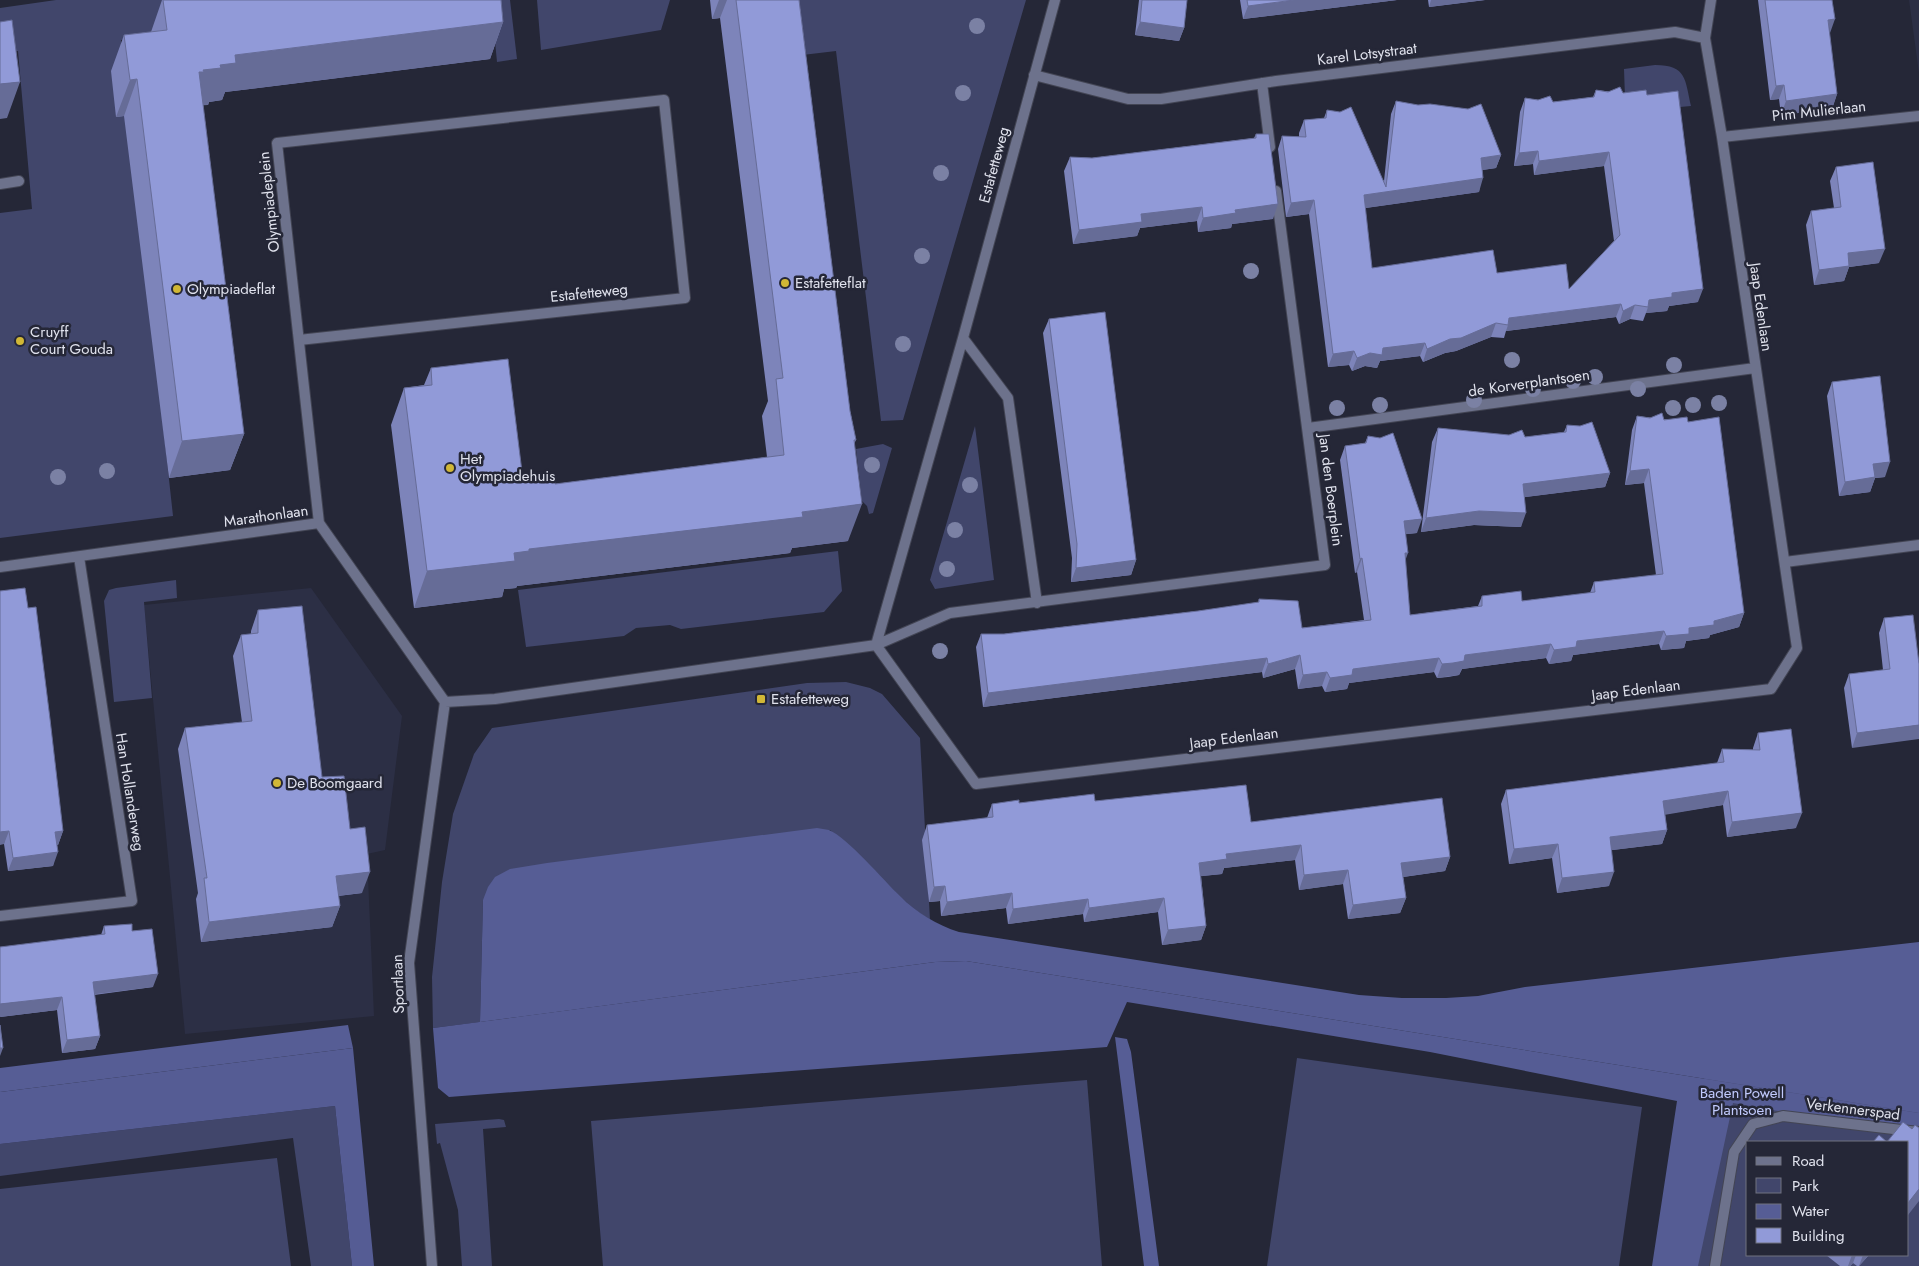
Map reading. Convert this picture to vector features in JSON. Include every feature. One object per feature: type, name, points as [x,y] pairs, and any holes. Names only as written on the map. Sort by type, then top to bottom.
[{"type":"street","name":"Estafetteweg","points":[[876,646],[963,338],[1055,0]]},
{"type":"street","name":"Jaap Edenlaan","points":[[876,646],[976,784],[1771,689],[1797,648],[1754,368],[1722,137],[1705,38],[1711,0]]},
{"type":"street","name":"Karel Lotsystraat","points":[[1034,75],[1128,99],[1161,99],[1262,83],[1675,32],[1705,38]]},
{"type":"street","points":[[1262,83],[1272,162]]},
{"type":"street","name":"Estafetteweg","points":[[299,340],[685,298],[664,100]]},
{"type":"street","name":"Olympiadeplein","points":[[319,523],[278,143],[664,100]]},
{"type":"street","name":"Pim Mulierlaan","points":[[1722,137],[1919,116]]},
{"type":"street","points":[[0,184],[19,181]]},
{"type":"street","name":"Jan den Boerplein","points":[[876,646],[950,613],[1325,565],[1275,181]]},
{"type":"street","points":[[963,338],[1008,398],[1037,603]]},
{"type":"street","name":"de Korverplantsoen","points":[[1308,428],[1754,368]]},
{"type":"street","name":"Marathonlaan","points":[[0,567],[319,523],[445,702]]},
{"type":"street","points":[[1785,562],[1919,545]]},
{"type":"street","name":"Han Hollanderweg","points":[[0,916],[132,901],[79,557]]},
{"type":"street","points":[[445,702],[495,699],[876,646]]},
{"type":"street","name":"Sportlaan","points":[[432,1266],[409,963],[445,702]]},
{"type":"street","name":"Verkennerspad","points":[[1715,1266],[1734,1152],[1754,1124],[1783,1116],[1919,1132]]},
{"type":"shaded area","points":[[1909,0],[1919,0],[1919,73]]},
{"type":"shaded area","name":"De Boomgaard","points":[[311,588],[402,716],[385,850],[367,854],[374,1016],[185,1034],[144,605]]},
{"type":"green space","points":[[56,0],[429,0],[121,40],[173,516],[0,538],[0,213],[32,209],[18,51],[0,53],[0,8]]},
{"type":"green space","points":[[491,0],[510,0],[517,59],[497,62]]},
{"type":"green space","points":[[537,0],[670,0],[661,30],[541,50]]},
{"type":"green space","points":[[787,0],[1026,0],[903,420],[881,421],[836,51],[794,56]]},
{"type":"green space","points":[[1655,65],[1679,71],[1683,76],[1691,106],[1680,107],[1675,92],[1625,98],[1624,69]]},
{"type":"green space","points":[[975,426],[994,580],[935,589],[930,580]]},
{"type":"green space","points":[[883,444],[892,448],[873,513],[869,514],[867,506],[862,501],[856,449]]},
{"type":"green space","points":[[838,551],[842,591],[824,612],[681,629],[670,625],[636,628],[624,636],[526,647],[518,590]]},
{"type":"green space","points":[[176,580],[177,598],[144,602],[152,698],[114,702],[104,601],[109,590]]},
{"type":"green space","points":[[846,682],[870,688],[882,694],[920,738],[930,920],[903,900],[830,830],[483,900],[480,1022],[433,1028],[432,977],[442,882],[453,814],[474,754],[492,728],[807,683]]},
{"type":"green space","points":[[966,961],[1919,1113],[1919,1136],[1733,1103],[1698,1266],[1652,1266],[1677,1101],[1430,1052],[1127,1002],[1107,1047],[449,1097],[438,1088],[433,1028],[935,962]]},
{"type":"green space","points":[[353,1048],[374,1266],[352,1266],[335,1106],[0,1144],[0,1092]]},
{"type":"green space","name":"Baden Powell Plantsoen","points":[[1708,1055],[1919,1085],[1919,1266],[1674,1266]]},
{"type":"green space","points":[[1297,1058],[1642,1107],[1619,1266],[1267,1266]]},
{"type":"green space","points":[[1087,1080],[1102,1266],[603,1266],[591,1121]]},
{"type":"green space","points":[[335,1106],[352,1266],[311,1266],[293,1138],[0,1176],[0,1144]]},
{"type":"green space","points":[[504,1120],[506,1127],[483,1129],[492,1266],[462,1266],[458,1210],[440,1143],[437,1144],[435,1124]]},
{"type":"green space","points":[[277,1158],[291,1266],[0,1266],[0,1189]]},
{"type":"water","points":[[817,828],[829,830],[837,834],[920,913],[943,926],[959,932],[1359,995],[1402,998],[1478,996],[1525,987],[1919,942],[1919,1113],[966,961],[935,962],[480,1022],[483,900],[488,887],[495,877],[510,869],[547,863]]},
{"type":"water","points":[[348,1025],[353,1048],[0,1092],[0,1068]]},
{"type":"water","points":[[1115,1037],[1127,1039],[1131,1052],[1159,1266],[1144,1266]]},
{"type":"building","points":[[163,0],[501,0],[503,22],[235,55],[236,63],[220,65],[221,68],[199,72],[244,434],[182,441],[137,79],[130,80],[124,35],[167,30]]},
{"type":"building","points":[[736,0],[799,0],[850,411],[856,440],[854,440],[862,504],[802,512],[803,517],[529,549],[529,551],[514,553],[515,561],[427,571],[404,388],[432,385],[431,368],[508,359],[523,480],[554,476],[555,484],[784,455],[776,379],[783,378]]},
{"type":"building","points":[[1142,0],[1187,0],[1184,28],[1140,22]]},
{"type":"building","points":[[1247,0],[1294,0],[1248,6]]},
{"type":"building","points":[[1765,0],[1832,0],[1835,19],[1828,20],[1837,94],[1786,101],[1784,85],[1776,86]]},
{"type":"building","points":[[12,20],[20,82],[0,84],[0,22]]},
{"type":"building","points":[[1620,87],[1623,93],[1646,90],[1647,95],[1678,91],[1703,289],[1672,293],[1672,297],[1649,300],[1648,307],[1635,305],[1623,311],[1621,304],[1509,318],[1508,325],[1496,323],[1461,338],[1450,339],[1427,349],[1425,343],[1383,348],[1382,355],[1370,353],[1357,358],[1354,351],[1333,354],[1314,200],[1291,203],[1282,136],[1306,137],[1304,120],[1326,118],[1327,110],[1340,112],[1351,107],[1386,187],[1396,101],[1418,105],[1430,104],[1468,109],[1481,104],[1501,155],[1481,158],[1483,178],[1364,195],[1372,268],[1493,250],[1497,273],[1566,264],[1569,289],[1620,235],[1609,152],[1539,161],[1538,151],[1519,153],[1525,98],[1538,100],[1550,96],[1553,102],[1594,97],[1596,90],[1608,92]]},
{"type":"building","points":[[1256,134],[1269,134],[1278,204],[1235,210],[1236,213],[1203,218],[1202,207],[1141,214],[1142,222],[1079,230],[1070,157],[1092,158],[1256,138]]},
{"type":"building","points":[[1873,162],[1885,249],[1848,253],[1849,266],[1819,270],[1811,211],[1841,207],[1836,167]]},
{"type":"building","points":[[1105,312],[1136,560],[1076,568],[1077,544],[1049,319]]},
{"type":"building","points":[[1880,376],[1890,462],[1873,464],[1875,477],[1845,482],[1832,382]]},
{"type":"building","points":[[1662,413],[1664,420],[1687,417],[1688,422],[1719,417],[1744,613],[1714,621],[1714,625],[1689,628],[1689,634],[1666,636],[1664,631],[1577,641],[1576,647],[1554,650],[1551,644],[1465,655],[1464,661],[1453,663],[1442,664],[1439,658],[1353,669],[1352,675],[1330,678],[1327,672],[1303,675],[1300,655],[1268,664],[1267,658],[988,693],[981,634],[1004,634],[1198,611],[1259,602],[1259,599],[1298,601],[1302,628],[1371,620],[1362,558],[1360,559],[1345,446],[1366,443],[1368,436],[1380,438],[1393,433],[1422,519],[1404,521],[1408,553],[1405,553],[1410,615],[1482,606],[1482,596],[1521,591],[1522,601],[1595,592],[1594,582],[1663,574],[1649,469],[1630,471],[1637,416],[1650,418]]},
{"type":"building","points":[[1592,422],[1610,473],[1523,484],[1526,513],[1479,511],[1426,518],[1438,428],[1509,435],[1522,430],[1525,437],[1566,432],[1567,425],[1580,426]]},
{"type":"building","points":[[25,588],[28,608],[36,607],[63,831],[55,832],[58,852],[13,858],[9,831],[0,832],[0,591]]},
{"type":"building","points":[[302,606],[322,777],[344,776],[350,829],[365,827],[370,872],[336,876],[340,906],[209,922],[204,878],[207,878],[185,728],[252,721],[241,635],[258,633],[258,610]]},
{"type":"building","points":[[1913,615],[1919,664],[1919,725],[1857,733],[1849,674],[1890,669],[1884,618]]},
{"type":"building","points":[[1791,729],[1802,813],[1732,822],[1728,791],[1663,801],[1667,830],[1610,837],[1614,872],[1562,878],[1558,844],[1514,849],[1506,790],[1724,762],[1722,749],[1760,750],[1758,733]]},
{"type":"building","points":[[1246,785],[1251,822],[1442,798],[1450,857],[1401,863],[1406,898],[1353,905],[1348,870],[1304,875],[1301,845],[1226,854],[1227,859],[1199,863],[1206,926],[1168,930],[1164,898],[1089,908],[1088,899],[1013,909],[1012,893],[947,902],[945,886],[934,887],[927,825],[993,817],[992,804],[1019,800],[1019,803],[1094,794],[1095,801]]},
{"type":"building","points":[[132,924],[132,931],[152,929],[158,974],[93,982],[100,1036],[67,1040],[62,997],[0,1004],[0,947],[105,934],[104,926]]},
{"type":"building","points":[[0,1025],[3,1048],[0,1048]]},
{"type":"building","points":[[1903,1122],[1912,1129],[1915,1125],[1919,1128],[1919,1189],[1909,1202],[1909,1141],[1888,1141]]},
{"type":"building","points":[[1879,1135],[1886,1141],[1874,1141]]},
{"type":"place","name":"Estafetteflat","points":[[785,283]]},
{"type":"place","name":"Olympiadeflat","points":[[177,289]]},
{"type":"place","name":"Cruyff Court Gouda","points":[[20,341]]},
{"type":"place","name":"Het Olympiadehuis","points":[[450,468]]},
{"type":"place","name":"Estafetteweg","points":[[761,699]]},
{"type":"place","name":"De Boomgaard","points":[[277,783]]}]
